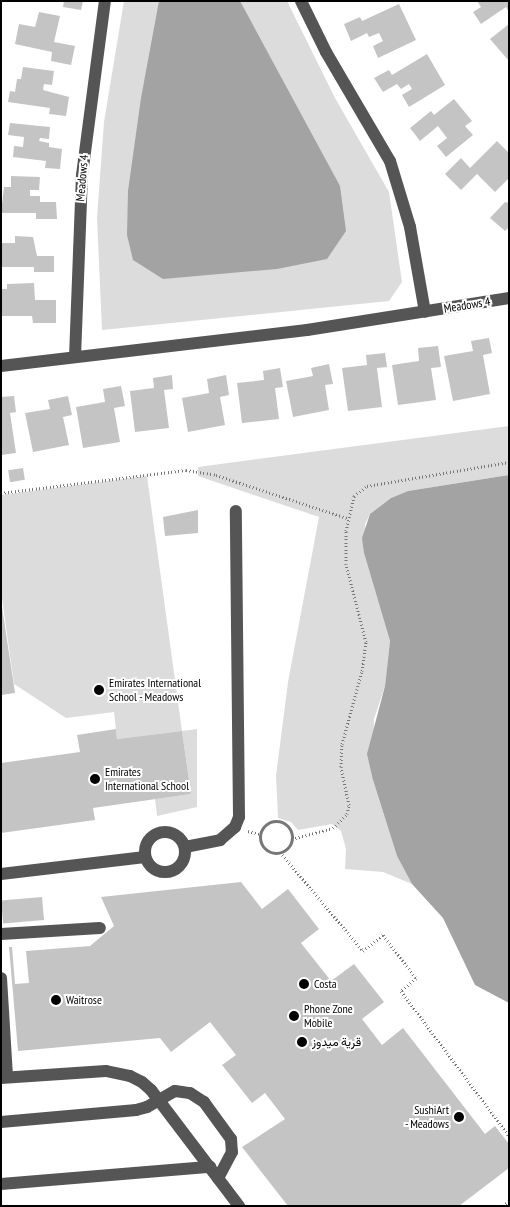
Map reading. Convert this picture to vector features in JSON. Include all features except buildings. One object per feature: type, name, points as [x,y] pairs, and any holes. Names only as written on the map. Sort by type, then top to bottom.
[{"type":"street","name":"Meadows 4","points":[[75,357],[82,175],[105,1]]},
{"type":"street","points":[[301,1],[326,52],[390,161],[402,194],[425,312]]},
{"type":"street","name":"Meadows 4","points":[[1,366],[259,336],[509,298]]},
{"type":"street","points":[[185,847],[220,840],[235,827],[239,817],[236,511]]},
{"type":"street","points":[[145,857],[148,842],[160,833],[175,835],[185,847]]},
{"type":"street","points":[[145,857],[155,869],[170,871],[182,862],[185,847]]},
{"type":"street","points":[[1,874],[145,857]]},
{"type":"street","points":[[1,934],[100,928]]},
{"type":"street","points":[[1,978],[4,1078],[118,1072],[142,1082],[160,1100],[239,1206]]},
{"type":"street","points":[[1,1122],[136,1110],[160,1100],[175,1091],[190,1092],[204,1102],[228,1133],[232,1152],[218,1178]]},
{"type":"street","points":[[1,1184],[210,1167]]},
{"type":"path","points":[[292,839],[333,828],[347,814],[349,805],[341,767],[342,744],[362,671],[366,642],[346,564],[347,518],[354,496],[367,486],[509,462]]},
{"type":"path","points":[[1,493],[186,470],[216,475],[347,518]]},
{"type":"path","points":[[280,852],[290,845],[292,839],[284,823],[278,821],[266,824],[260,840],[267,850],[280,852],[363,951],[383,935],[416,978],[401,991],[509,1136]]},
{"type":"path","points":[[503,1206],[509,1201]]},
{"type":"shaded area","points":[[124,1],[287,1],[335,98],[389,192],[402,282],[389,301],[102,330],[97,218],[104,122]]},
{"type":"shaded area","points":[[159,1],[240,1],[340,186],[346,231],[327,259],[277,269],[163,279],[133,260],[127,235],[128,191],[141,98]]},
{"type":"shaded area","points":[[509,426],[509,475],[408,491],[391,498],[370,514],[365,524],[364,553],[390,641],[385,686],[374,719],[373,780],[397,856],[412,884],[383,872],[345,869],[346,849],[341,831],[332,824],[298,830],[291,822],[278,818],[276,776],[288,682],[319,517],[198,476],[198,467]]},
{"type":"shaded area","points":[[509,475],[509,1003],[475,985],[443,918],[412,884],[397,856],[373,780],[367,754],[385,686],[390,641],[364,553],[362,538],[370,514],[391,498],[408,491]]},
{"type":"shaded area","points":[[147,476],[182,731],[117,739],[114,712],[66,718],[14,684],[1,591],[1,495]]},
{"type":"shaded area","points":[[197,729],[197,807],[157,816],[155,799],[191,794],[182,731]]},
{"type":"place","name":"Emirates International School - Meadows","points":[[99,690]]},
{"type":"place","name":"Emirates International School","points":[[95,779]]},
{"type":"place","name":"Costa","points":[[304,984]]},
{"type":"place","name":"Waitrose","points":[[56,1000]]},
{"type":"place","name":"Phone Zone Mobile","points":[[294,1016]]},
{"type":"place","name":"قرية ميدوز","points":[[302,1042]]},
{"type":"place","name":"SushiArt - Meadows","points":[[459,1117]]}]
